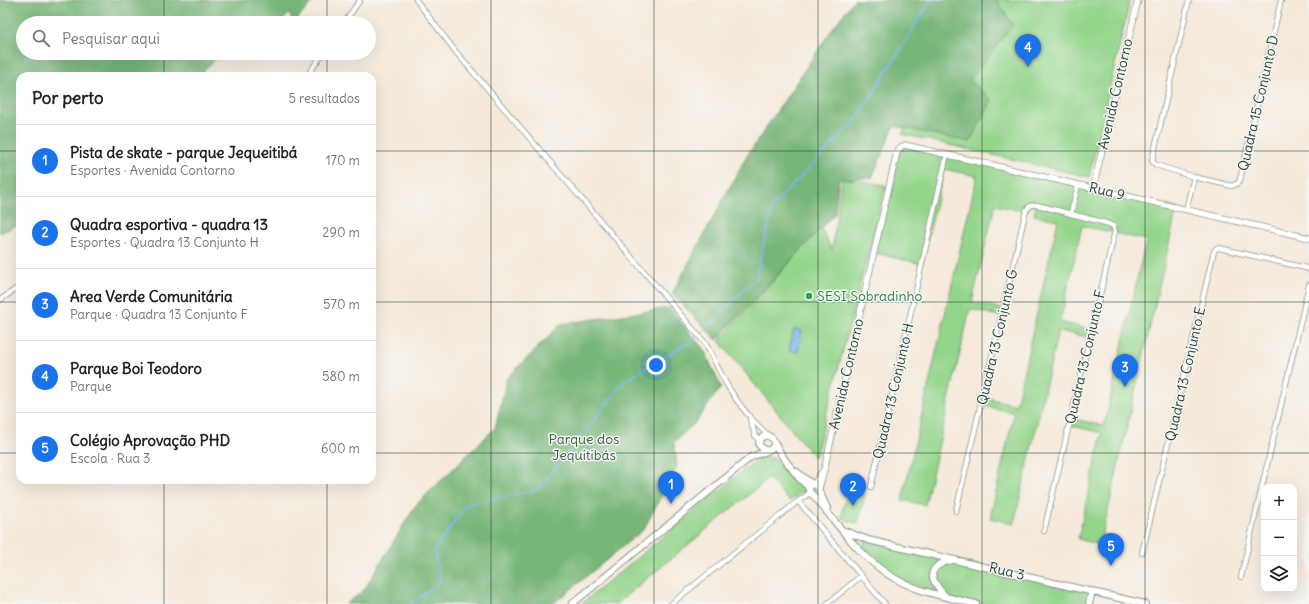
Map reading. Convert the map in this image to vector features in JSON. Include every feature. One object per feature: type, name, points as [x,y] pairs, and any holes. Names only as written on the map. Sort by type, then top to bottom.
[{"type":"main road","points":[[751,457],[762,437],[767,434],[772,438],[782,456],[791,467],[814,489],[841,529],[861,552],[874,564],[888,574],[910,585],[945,597],[976,604]]},
{"type":"main road","points":[[759,442],[760,447],[782,456]]},
{"type":"main road","points":[[572,604],[751,457],[773,447],[774,442]]},
{"type":"main road","name":"Rua 3","points":[[841,529],[868,540],[1145,604]]},
{"type":"main road","points":[[861,552],[862,546],[868,540]]},
{"type":"main road","points":[[945,597],[935,584],[932,578],[932,572],[935,567],[940,564],[954,559]]},
{"type":"main road","points":[[1089,604],[1092,591]]},
{"type":"street","points":[[349,16],[360,0]]},
{"type":"street","points":[[416,0],[461,58],[705,343],[727,385],[750,419],[767,434]]},
{"type":"street","name":"Avenida Contorno","points":[[1093,188],[1138,0]]},
{"type":"street","name":"Quadra 15 Conjunto D","points":[[1189,0],[1152,159],[1156,165],[1194,178],[1229,186],[1236,185],[1240,180],[1281,0]]},
{"type":"street","points":[[310,72],[318,60]]},
{"type":"street","name":"Avenida Contorno","points":[[814,489],[825,466],[896,156],[901,146],[905,145]]},
{"type":"street","name":"Rua 9","points":[[905,145],[1309,238]]},
{"type":"street","name":"Quadra 13 Conjunto H","points":[[871,487],[947,154]]},
{"type":"street","points":[[1186,210],[1194,178]]},
{"type":"street","points":[[1071,213],[1078,185]]},
{"type":"street","name":"Quadra 13 Conjunto G","points":[[956,511],[1026,212],[1032,205],[1071,213]]},
{"type":"street","name":"Quadra 13 Conjunto F","points":[[1044,531],[1114,231],[1113,226],[1106,223],[1071,213]]},
{"type":"street","name":"Quadra 13 Conjunto E","points":[[1142,554],[1214,251],[1219,248],[1270,259],[1309,270]]},
{"type":"street","points":[[1241,577],[1309,286]]},
{"type":"street","points":[[0,300],[16,289]]},
{"type":"street","points":[[750,419],[754,434],[759,442]]},
{"type":"street","points":[[671,604],[814,489]]},
{"type":"street","points":[[798,501],[885,604]]},
{"type":"street","points":[[827,604],[861,576]]},
{"type":"green space","points":[[0,0],[314,0],[300,16],[290,16],[289,14],[287,16],[16,16],[16,60],[215,60],[203,72],[16,72],[16,226],[0,233]]},
{"type":"green space","points":[[854,0],[997,0],[1013,25],[970,80],[992,100],[970,142],[894,126],[872,178],[839,179],[835,213],[717,340],[672,294],[745,159],[830,32]]},
{"type":"green space","points":[[982,0],[1130,0],[1089,177],[902,134]]},
{"type":"green space","points":[[901,146],[1177,208],[1100,545],[1078,539],[1102,433],[1073,426],[1075,419],[1104,426],[1146,240],[1114,233],[1112,226],[1111,232],[1082,226],[1060,322],[1088,329],[1087,337],[1058,331],[1014,524],[990,518],[1014,413],[985,406],[987,398],[1016,405],[1058,220],[1034,215],[1036,206],[1032,205],[1026,212],[995,205],[972,302],[1003,309],[1002,317],[970,309],[925,505],[902,500],[977,176],[944,169],[922,264],[874,253]]},
{"type":"green space","name":"SESI Sobradinho","points":[[842,178],[886,185],[815,458],[719,341],[821,228],[832,250]]},
{"type":"green space","name":"Parque dos Jequitibás","points":[[669,308],[704,350],[721,387],[696,422],[674,442],[677,466],[644,529],[553,604],[346,604],[364,590],[415,506],[495,428],[507,378],[561,324]]},
{"type":"green space","points":[[763,457],[776,460],[786,468],[804,490],[789,501],[769,478],[616,604],[581,604],[751,464]]},
{"type":"green space","points":[[848,488],[865,494],[858,524],[841,518]]},
{"type":"green space","points":[[868,540],[1092,591],[1089,604],[976,604],[945,597],[888,574],[861,548]]},
{"type":"water","points":[[794,329],[802,331],[798,352],[789,350]]},
{"type":"waterway","points":[[410,604],[441,582],[434,551],[467,504],[537,490],[626,380],[696,338],[756,278],[773,205],[856,120],[931,0]]},
{"type":"place","name":"Parque Boi Teodoro","points":[[1028,67]]},
{"type":"place","name":"SESI Sobradinho","points":[[809,296]]},
{"type":"place","name":"Area Verde Comunitária","points":[[1125,387]]},
{"type":"place","name":"Pista de skate - parque Jequeitibá","points":[[671,504]]},
{"type":"place","name":"Quadra esportiva - quadra 13","points":[[853,506]]},
{"type":"place","name":"Colégio Aprovação PHD","points":[[1111,566]]}]
